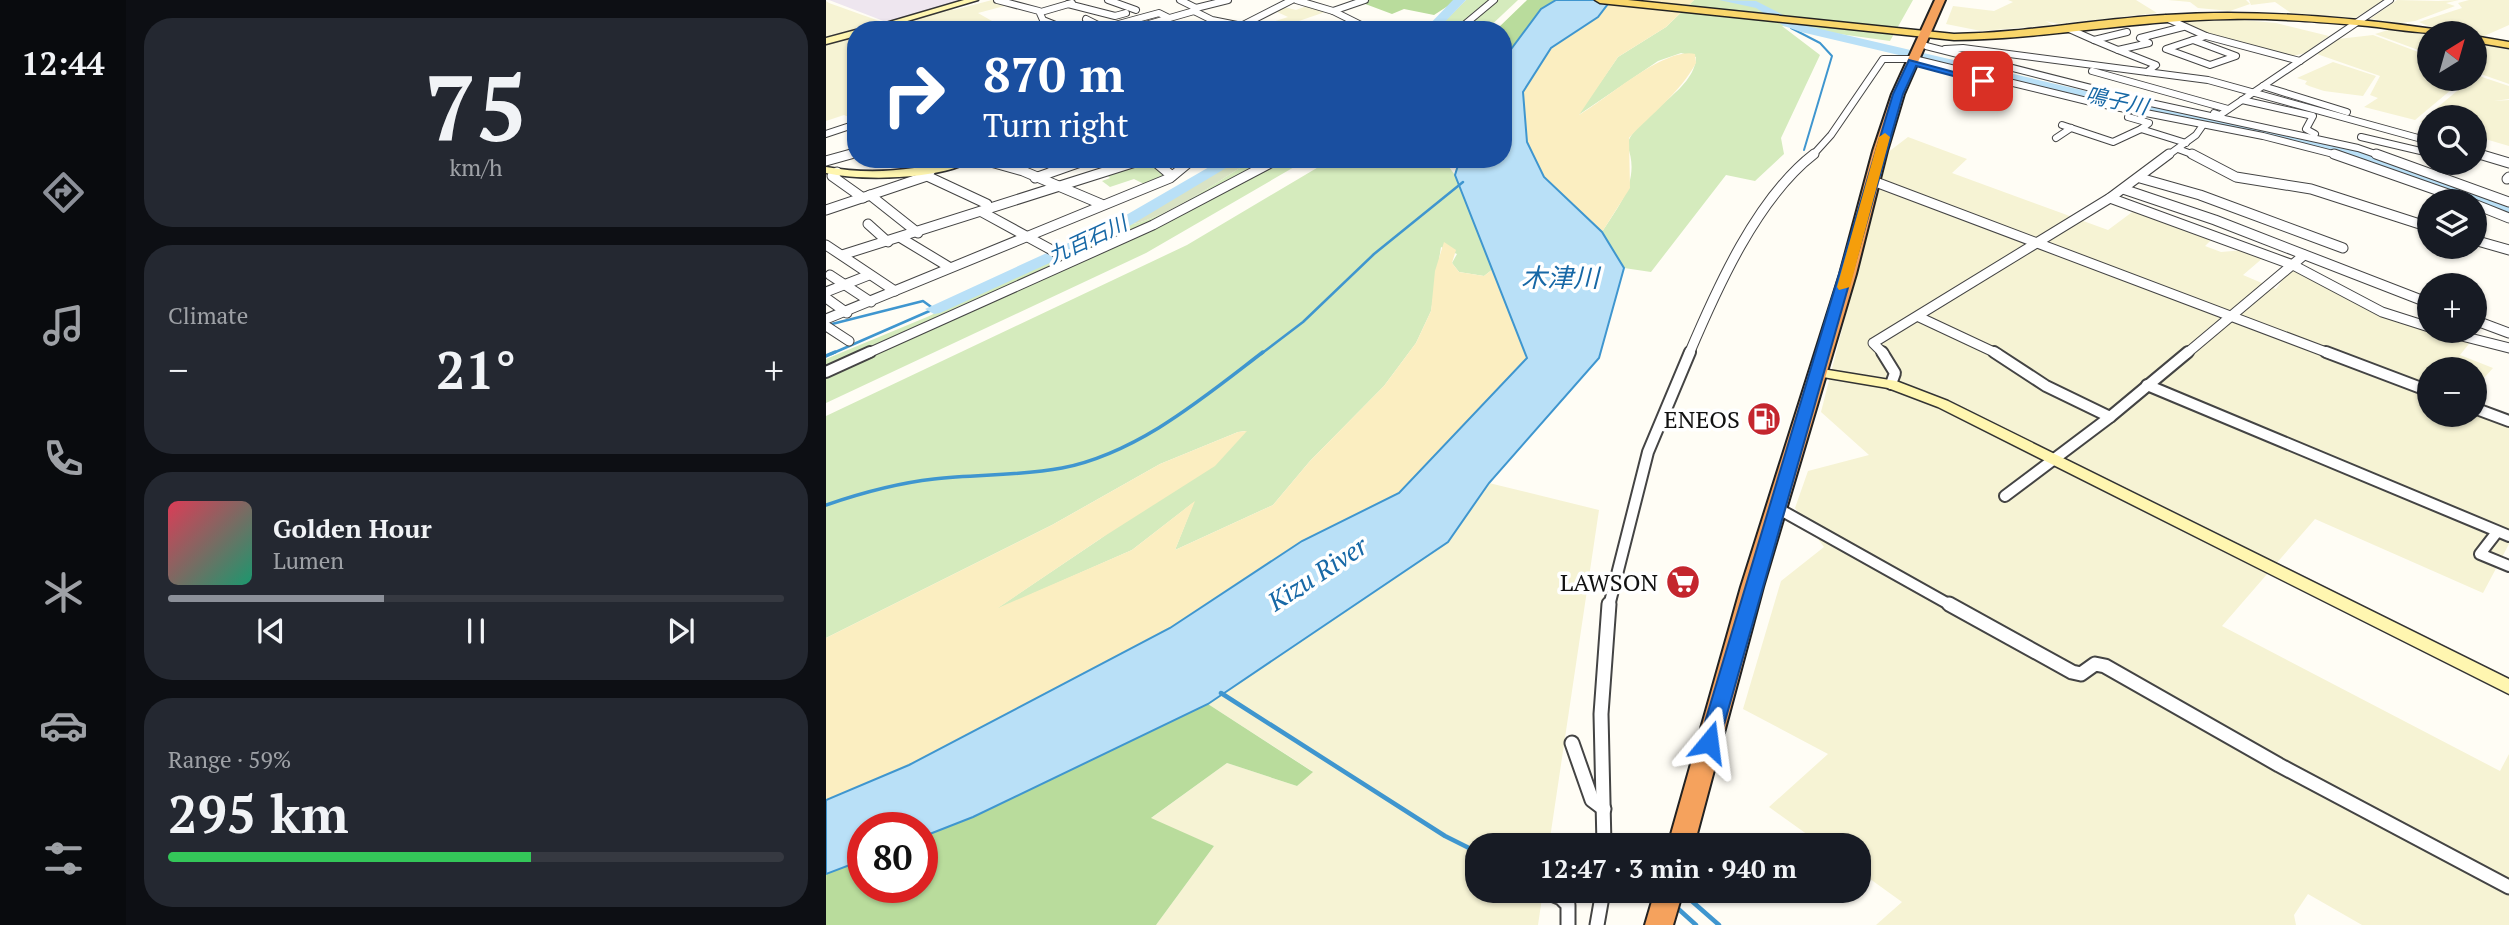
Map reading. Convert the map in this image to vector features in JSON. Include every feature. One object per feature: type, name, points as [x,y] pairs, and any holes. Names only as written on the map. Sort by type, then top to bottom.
[{"type":"highway","points":[[1684,833],[1898,94],[1940,0]]},
{"type":"main road","points":[[1600,0],[1919,47],[1954,37],[2014,35],[2166,18],[2237,16],[2357,22],[2417,30]]},
{"type":"main road","points":[[2487,42],[2509,46]]},
{"type":"street","points":[[899,21],[974,0]]},
{"type":"street","points":[[996,0],[1041,12],[1080,0]]},
{"type":"street","points":[[1068,4],[1115,16],[1136,10],[1108,0]]},
{"type":"street","points":[[1180,0],[1195,10],[1222,21]]},
{"type":"street","points":[[1159,21],[1228,0]]},
{"type":"street","points":[[1250,21],[1294,0],[1333,11],[1355,21]]},
{"type":"street","points":[[1333,11],[1365,0]]},
{"type":"street","points":[[1469,21],[1494,0]]},
{"type":"street","points":[[2173,109],[2220,114],[2390,0]]},
{"type":"street","points":[[1041,12],[1046,21]]},
{"type":"street","points":[[1081,21],[1105,13]]},
{"type":"street","points":[[1126,13],[1138,19]]},
{"type":"street","points":[[1130,21],[1159,13],[1169,18]]},
{"type":"street","points":[[2166,18],[2206,36],[2300,61]]},
{"type":"street","points":[[1086,19],[1090,21]]},
{"type":"street","points":[[2106,23],[2149,43],[2118,50]]},
{"type":"street","points":[[2140,38],[2183,27]]},
{"type":"street","points":[[2067,28],[2156,65],[2147,72]]},
{"type":"street","points":[[2094,40],[2127,32]]},
{"type":"street","points":[[826,41],[847,35]]},
{"type":"street","points":[[2193,40],[2236,56],[2210,65],[2166,49],[2193,40],[2206,36]]},
{"type":"street","points":[[1954,37],[1963,48]]},
{"type":"street","points":[[1919,47],[2173,109],[2330,141],[2387,156],[2509,202]]},
{"type":"street","points":[[1919,47],[2149,123],[2113,142],[2062,125]]},
{"type":"street","points":[[1919,47],[2144,114]]},
{"type":"street","points":[[1604,833],[1601,714],[1607,613],[1635,494],[1671,394],[1720,285],[1760,215],[1799,166],[1816,153],[1831,135],[1877,64],[1919,47],[1963,48],[2208,80],[2417,138]]},
{"type":"street","points":[[2165,55],[2175,52]]},
{"type":"street","points":[[2146,61],[2155,58]]},
{"type":"street","points":[[2066,62],[2228,109]]},
{"type":"street","points":[[2263,86],[2333,106],[2351,114],[2351,119]]},
{"type":"street","points":[[2242,100],[2313,116],[2340,116]]},
{"type":"street","points":[[2165,117],[2173,109]]},
{"type":"street","points":[[2112,110],[2165,117],[2353,159],[2435,189]]},
{"type":"street","points":[[2313,116],[2306,131],[2330,141]]},
{"type":"street","points":[[1891,384],[1895,373],[1889,359],[1873,343],[2110,198],[2186,143],[2203,125]]},
{"type":"street","points":[[826,134],[847,127]]},
{"type":"street","points":[[2056,138],[2071,128]]},
{"type":"street","points":[[2141,129],[2186,143]]},
{"type":"street","points":[[2361,137],[2417,150]]},
{"type":"street","points":[[2178,149],[2201,157],[2240,179],[2311,189],[2417,223]]},
{"type":"street","points":[[826,161],[847,155]]},
{"type":"street","points":[[2487,157],[2509,163]]},
{"type":"street","points":[[826,210],[943,168]]},
{"type":"street","points":[[1000,168],[1020,170],[1055,188],[1101,204]]},
{"type":"street","points":[[1035,178],[1062,168]]},
{"type":"street","points":[[842,255],[985,212],[1117,168]]},
{"type":"street","points":[[1163,168],[1172,176]]},
{"type":"street","points":[[826,319],[847,313],[949,267],[1172,176],[1182,168]]},
{"type":"street","points":[[826,372],[1153,225],[1261,168]]},
{"type":"street","points":[[830,174],[929,173],[954,191],[987,204],[985,212]]},
{"type":"street","points":[[830,174],[866,196],[880,201],[898,221],[918,233]]},
{"type":"street","points":[[2140,178],[2200,195],[2343,248]]},
{"type":"street","points":[[1873,181],[2417,386]]},
{"type":"street","points":[[2123,189],[2417,298]]},
{"type":"street","points":[[2110,198],[2293,265],[2382,312],[2417,323]]},
{"type":"street","points":[[2487,209],[2509,218]]},
{"type":"street","points":[[985,212],[1059,254]]},
{"type":"street","points":[[869,224],[888,242]]},
{"type":"street","points":[[901,238],[949,267]]},
{"type":"street","points":[[2487,244],[2509,250]]},
{"type":"street","points":[[826,245],[895,291]]},
{"type":"street","points":[[2005,496],[2110,417],[2304,255]]},
{"type":"street","points":[[830,275],[871,302]]},
{"type":"street","points":[[826,292],[869,275]]},
{"type":"street","points":[[826,298],[847,313]]},
{"type":"street","points":[[1919,317],[2000,355],[2046,386],[2110,417]]},
{"type":"street","points":[[2487,325],[2509,333]]},
{"type":"street","points":[[826,326],[849,341]]},
{"type":"street","points":[[2487,342],[2509,348]]},
{"type":"street","points":[[1816,372],[1891,384],[1943,404],[2509,687]]},
{"type":"street","points":[[2147,385],[2509,536]]},
{"type":"street","points":[[2487,413],[2509,421]]},
{"type":"street","points":[[1777,508],[2073,672],[2081,674],[2095,664],[2105,666],[2279,765],[2509,887]]},
{"type":"street","points":[[2497,532],[2480,554],[2509,565]]},
{"type":"street","points":[[1572,743],[1592,800],[1604,809]]},
{"type":"street","points":[[1566,903],[1568,925]]},
{"type":"street","points":[[1597,925],[1601,903]]},
{"type":"shaded area","points":[[829,0],[969,0],[890,21]]},
{"type":"shaded area","points":[[992,0],[1012,4],[978,13],[992,21],[906,21],[949,8],[954,10]]},
{"type":"shaded area","points":[[2008,0],[2136,0],[2157,13],[2059,24],[2045,21],[2054,25],[1981,31],[1946,24],[1953,6],[1994,11],[2013,2]]},
{"type":"shaded area","points":[[2168,0],[2246,0],[2250,4],[2230,11],[2198,8],[2190,2]]},
{"type":"shaded area","points":[[2249,0],[2385,0],[2355,18],[2291,13],[2275,2],[2251,5]]},
{"type":"shaded area","points":[[2397,0],[2459,0],[2446,3],[2455,6],[2415,21],[2401,23],[2370,19]]},
{"type":"shaded area","points":[[2469,0],[2509,0],[2509,25],[2487,35],[2487,21],[2422,21],[2462,8],[2458,3]]},
{"type":"shaded area","points":[[826,1],[879,21],[847,21],[847,33],[826,39]]},
{"type":"shaded area","points":[[1309,5],[1328,11],[1299,21],[1276,21],[1288,17],[1275,11],[1284,7],[1296,10]]},
{"type":"shaded area","points":[[2243,20],[2276,23],[2329,36],[2305,53],[2289,57],[2234,44],[2175,21]]},
{"type":"shaded area","points":[[2388,30],[2417,34],[2417,50],[2375,34]]},
{"type":"shaded area","points":[[2373,35],[2417,52],[2417,91],[2450,91],[2433,105],[2417,105],[2415,120],[2364,107],[2378,98],[2370,95],[2380,76],[2317,54],[2338,39]]},
{"type":"shaded area","points":[[847,36],[847,116],[826,121],[826,42]]},
{"type":"shaded area","points":[[2487,45],[2509,50],[2509,84],[2487,76]]},
{"type":"shaded area","points":[[2333,62],[2376,76],[2363,96],[2324,91],[2297,78]]},
{"type":"shaded area","points":[[2487,79],[2509,86],[2509,99],[2494,101],[2509,100],[2509,146],[2487,140],[2487,105],[2440,105],[2457,91],[2487,91]]},
{"type":"shaded area","points":[[1908,137],[1967,159],[1952,173],[2108,230],[2139,207],[2214,237],[2205,246],[2221,252],[2244,250],[2264,257],[2243,275],[2276,289],[2293,265],[2417,325],[2417,343],[2470,343],[2460,355],[2465,357],[2417,357],[2417,427],[2487,427],[2487,407],[2509,415],[2509,544],[2483,593],[2315,519],[2222,626],[2500,771],[2509,754],[2509,925],[2362,925],[2308,894],[2294,915],[2296,925],[1876,925],[1902,902],[1871,880],[1871,833],[1805,833],[1769,807],[1828,754],[1743,709],[1781,581],[1824,547],[1795,508],[1808,471],[1869,455],[1821,412],[1887,153]]},
{"type":"shaded area","points":[[1489,483],[1599,510],[1551,833],[1465,833],[1465,903],[1541,903],[1538,925],[1156,925],[1214,846],[1150,819],[1227,763],[1297,786],[1312,771],[1208,704],[1448,542]]},
{"type":"green space","points":[[1457,0],[1434,15],[1404,9],[1392,14],[1360,2]]},
{"type":"green space","points":[[1466,0],[1518,0],[1496,21],[1445,21]]},
{"type":"green space","points":[[1527,0],[1556,0],[1532,21],[1512,48],[1512,21],[1505,21]]},
{"type":"green space","points":[[1694,0],[1913,0],[1890,41],[1782,26],[1820,55],[1781,138],[1784,154],[1755,181],[1726,175],[1651,272],[1624,268],[1602,232],[1622,201],[1630,180],[1631,157],[1627,145],[1642,122],[1686,81],[1696,57],[1681,53],[1658,61],[1577,116],[1618,57],[1666,27]]},
{"type":"green space","points":[[1121,168],[1156,168],[1163,176],[1144,184],[1134,179],[1110,187],[1102,181],[1110,178],[1105,173]]},
{"type":"green space","points":[[1222,168],[1240,168],[1172,209],[1155,217],[1119,227]]},
{"type":"green space","points":[[1240,168],[1292,168],[1146,253],[826,403],[826,359],[927,317],[1119,227],[1155,217]]},
{"type":"green space","points":[[1317,168],[1450,168],[1493,269],[1484,276],[1459,272],[1452,263],[1457,254],[1441,247],[1431,311],[1416,343],[1384,386],[1310,461],[1273,505],[1175,550],[1194,502],[1132,550],[993,611],[1100,539],[1246,431],[1238,432],[1160,464],[1052,525],[826,638],[826,416],[1187,245]]},
{"type":"green space","points":[[1208,704],[1313,772],[1297,786],[1227,763],[1151,818],[1214,846],[1156,925],[826,925],[826,874],[847,866],[847,903],[938,903],[938,831],[973,817]]},
{"type":"sand","points":[[1611,0],[1694,0],[1666,27],[1618,57],[1579,115],[1636,76],[1668,58],[1695,54],[1696,63],[1674,94],[1629,138],[1630,188],[1602,232],[1544,177],[1527,142],[1523,92],[1551,48],[1598,17]]},
{"type":"sand","points":[[1444,242],[1456,250],[1452,263],[1459,272],[1484,276],[1493,269],[1527,357],[1399,493],[1302,541],[1170,628],[909,765],[826,800],[826,638],[1052,525],[1160,464],[1238,432],[1247,431],[1215,466],[998,608],[1132,550],[1195,501],[1175,550],[1273,505],[1310,461],[1384,386],[1416,343],[1431,311],[1435,271]]},
{"type":"water","name":"木津川","points":[[1556,0],[1611,0],[1598,17],[1551,48],[1523,92],[1527,142],[1544,177],[1602,232],[1624,268],[1599,358],[1489,483],[1448,542],[1208,704],[973,817],[938,831],[938,812],[847,812],[847,866],[826,874],[826,800],[909,765],[1170,628],[1302,541],[1399,493],[1527,358],[1455,175],[1457,168],[1512,168],[1512,48],[1541,9]]},
{"type":"waterway","name":"九百石川","points":[[1439,21],[1460,0]]},
{"type":"waterway","name":"鳴子川","points":[[1725,0],[1760,6],[1801,28],[2086,95],[2311,142],[2394,165],[2509,210]]},
{"type":"waterway","points":[[1791,28],[1820,43],[1832,56],[1804,150]]},
{"type":"waterway","name":"九百石川","points":[[934,309],[1120,225],[1218,168]]},
{"type":"waterway","points":[[1261,354],[1303,322],[1374,254],[1463,182]]},
{"type":"waterway","name":"九百石川","points":[[828,325],[923,301],[934,309],[831,354]]},
{"type":"waterway","points":[[826,356],[835,352]]},
{"type":"waterway","points":[[826,505],[880,489],[920,481],[1046,471],[1090,461],[1117,450],[1168,422],[1263,352]]},
{"type":"waterway","points":[[1221,693],[1445,836],[1465,846]]},
{"type":"waterway","points":[[1694,903],[1719,925]]},
{"type":"waterway","points":[[1674,905],[1696,925]]},
{"type":"slow traffic","points":[[1843,287],[1885,137]]},
{"type":"place","name":"ENEOS","points":[[1764,419]]},
{"type":"place","name":"LAWSON","points":[[1683,582]]},
{"type":"route","points":[[1709,742],[1752,587],[1848,274],[1898,94],[1913,62],[1983,81]]},
{"type":"water label","name":"Kizu River","points":[[1317,573]]}]
